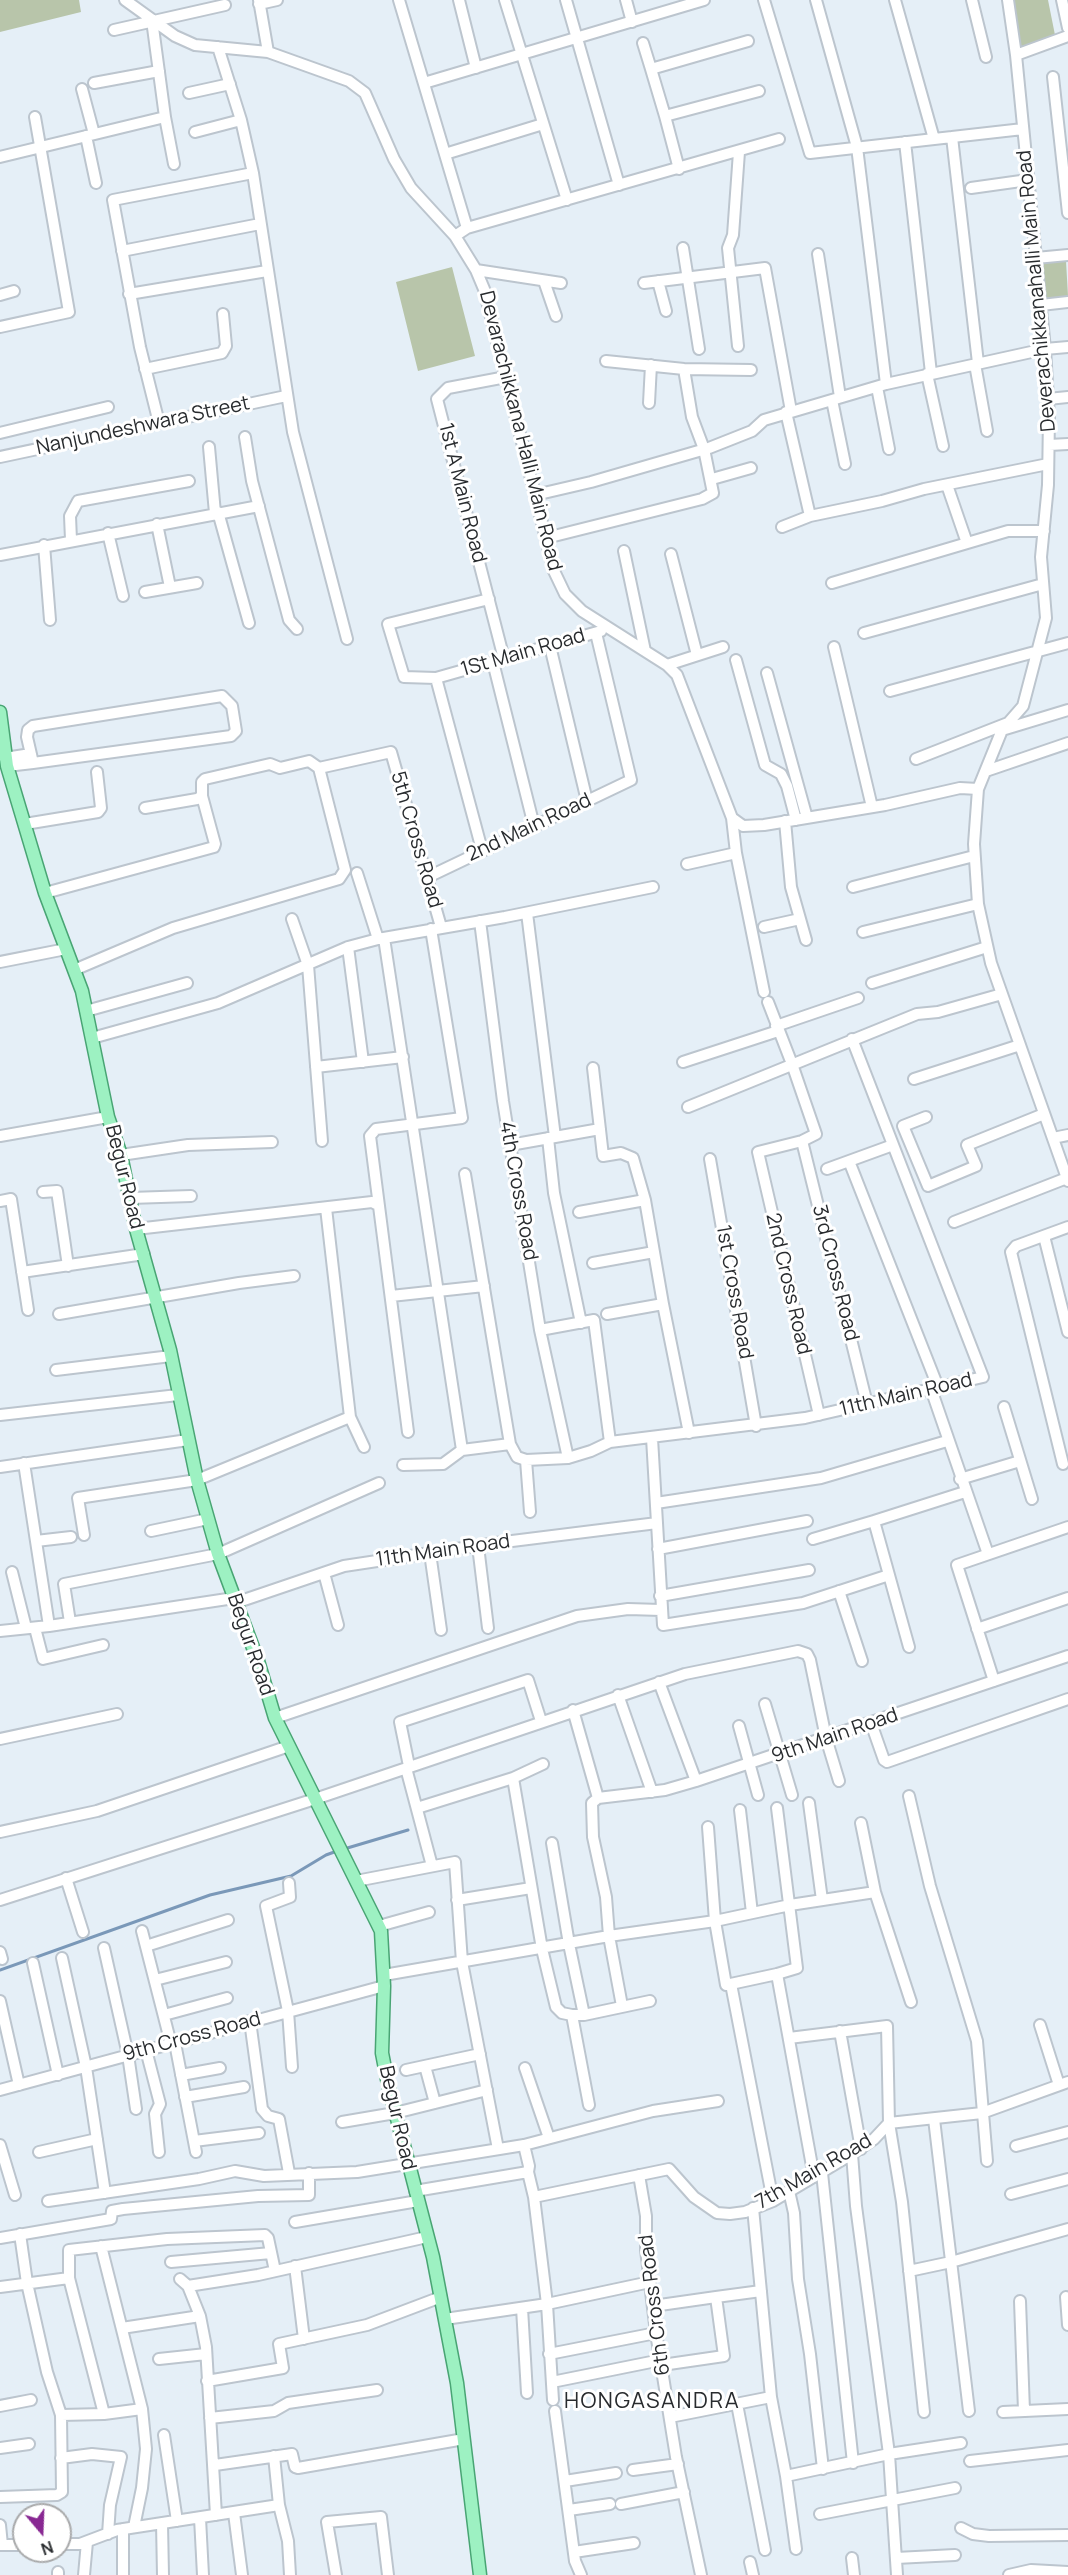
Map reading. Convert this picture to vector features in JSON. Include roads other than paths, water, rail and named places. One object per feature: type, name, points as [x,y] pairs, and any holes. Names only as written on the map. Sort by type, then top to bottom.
[{"type":"main road","name":"Begur Road","points":[[0,712],[6,762],[45,893],[82,991],[108,1117],[121,1155],[136,1229],[171,1356],[197,1480],[218,1554],[258,1661],[275,1718],[381,1931],[384,1981],[382,2053],[441,2297],[457,2383],[480,2575]]},
{"type":"street","name":"Devarachikkana Halli Main Road","points":[[125,0],[175,36],[195,45],[268,52],[349,81],[365,93],[394,159],[411,188],[456,236],[476,270],[490,311],[554,571],[565,594],[582,611],[667,664],[682,687],[732,818],[736,853],[766,997],[816,1134],[802,1142]]},
{"type":"street","points":[[268,52],[259,2],[277,0]]},
{"type":"street","points":[[399,0],[467,228]]},
{"type":"street","points":[[459,0],[476,68]]},
{"type":"street","points":[[505,0],[567,200]]},
{"type":"street","points":[[566,0],[619,185]]},
{"type":"street","points":[[626,0],[632,22]]},
{"type":"street","points":[[764,0],[810,153],[1023,129]]},
{"type":"street","points":[[816,0],[857,147],[889,449]]},
{"type":"street","points":[[895,0],[934,139]]},
{"type":"street","points":[[972,0],[986,57]]},
{"type":"street","name":"Deverachikkanahalli Main Road","points":[[1008,0],[1016,55],[1045,349],[1049,445],[1041,557],[1046,618],[1023,706],[1005,727],[978,789],[974,856],[978,903],[987,947],[1067,1180]]},
{"type":"street","points":[[1062,0],[1068,28]]},
{"type":"street","points":[[424,83],[521,56],[696,1]]},
{"type":"street","points":[[114,30],[225,5]]},
{"type":"street","points":[[152,20],[174,164]]},
{"type":"street","points":[[1016,55],[1068,36]]},
{"type":"street","points":[[651,69],[748,41]]},
{"type":"street","points":[[643,43],[680,169]]},
{"type":"street","points":[[218,47],[242,120],[253,173],[293,432],[347,639]]},
{"type":"street","points":[[94,83],[159,71]]},
{"type":"street","points":[[1053,77],[1068,213]]},
{"type":"street","points":[[189,93],[230,84]]},
{"type":"street","points":[[82,89],[96,183]]},
{"type":"street","points":[[665,116],[759,90]]},
{"type":"street","points":[[0,327],[69,312],[35,117]]},
{"type":"street","points":[[0,157],[165,117]]},
{"type":"street","points":[[195,132],[242,120]]},
{"type":"street","points":[[445,154],[543,124]]},
{"type":"street","points":[[952,137],[976,363],[987,431]]},
{"type":"street","points":[[456,236],[467,228],[740,152],[779,139]]},
{"type":"street","points":[[905,142],[929,373],[944,446]]},
{"type":"street","points":[[738,346],[728,248],[733,235],[740,152]]},
{"type":"street","points":[[159,423],[129,294],[113,200],[253,173]]},
{"type":"street","points":[[971,188],[1028,180]]},
{"type":"street","points":[[122,251],[260,224]]},
{"type":"street","points":[[683,248],[699,349]]},
{"type":"street","points":[[818,254],[845,464]]},
{"type":"street","points":[[1036,258],[1068,255]]},
{"type":"street","points":[[644,283],[765,268],[788,411],[810,516]]},
{"type":"street","points":[[476,270],[561,283]]},
{"type":"street","points":[[129,294],[267,271]]},
{"type":"street","points":[[544,281],[556,316]]},
{"type":"street","points":[[658,281],[666,311]]},
{"type":"street","points":[[0,295],[14,291]]},
{"type":"street","points":[[1041,305],[1068,302]]},
{"type":"street","points":[[145,369],[222,353],[226,346],[222,314]]},
{"type":"street","points":[[535,495],[591,482],[704,449],[752,431],[765,420],[788,411],[929,373],[1045,349],[1068,347]]},
{"type":"street","points":[[606,361],[684,369],[751,370]]},
{"type":"street","points":[[649,403],[651,365]]},
{"type":"street","points":[[546,538],[711,496],[713,493],[712,479],[692,417],[684,369]]},
{"type":"street","name":"1st A Main Road","points":[[504,658],[438,399],[448,388],[506,377]]},
{"type":"street","name":"Nanjundeshwara Street","points":[[0,457],[286,396]]},
{"type":"street","points":[[1048,399],[1068,397]]},
{"type":"street","points":[[0,433],[108,407]]},
{"type":"street","points":[[245,437],[259,506],[289,620],[297,629]]},
{"type":"street","points":[[1049,445],[1068,444]]},
{"type":"street","points":[[209,447],[216,512],[249,623]]},
{"type":"street","points":[[782,527],[810,516],[1048,464]]},
{"type":"street","points":[[712,479],[751,468]]},
{"type":"street","points":[[72,540],[70,516],[78,501],[189,481]]},
{"type":"street","points":[[947,485],[967,543]]},
{"type":"street","points":[[0,555],[216,512],[259,506]]},
{"type":"street","points":[[157,524],[170,587]]},
{"type":"street","points":[[832,583],[1008,531],[1044,531]]},
{"type":"street","points":[[108,533],[123,596]]},
{"type":"street","points":[[44,545],[50,620]]},
{"type":"street","points":[[624,551],[645,651]]},
{"type":"street","points":[[671,554],[697,655]]},
{"type":"street","points":[[145,592],[197,583]]},
{"type":"street","points":[[864,633],[1043,584]]},
{"type":"street","name":"1St Main Road","points":[[489,599],[388,624],[404,677],[436,678],[610,629]]},
{"type":"street","name":"2nd Main Road","points":[[428,877],[631,780],[596,633]]},
{"type":"street","points":[[890,691],[1068,644]]},
{"type":"street","points":[[550,646],[587,801]]},
{"type":"street","points":[[667,664],[723,647]]},
{"type":"street","points":[[834,647],[872,807]]},
{"type":"street","points":[[736,660],[765,765],[781,774],[787,786],[796,820]]},
{"type":"street","points":[[493,662],[534,826]]},
{"type":"street","points":[[766,673],[796,820],[791,887],[806,940]]},
{"type":"street","points":[[436,678],[482,850]]},
{"type":"street","points":[[6,762],[231,736],[236,730],[232,706],[222,696],[33,726],[28,730],[27,737],[32,758]]},
{"type":"street","points":[[916,759],[1005,727],[1068,710]]},
{"type":"street","points":[[986,771],[1068,743]]},
{"type":"street","name":"5th Cross Road","points":[[319,768],[391,752],[428,877],[462,1118],[414,1126]]},
{"type":"street","points":[[45,893],[214,847],[202,796],[202,782],[205,779],[270,764],[280,768],[309,761],[319,768],[345,870],[339,879],[182,925],[74,970]]},
{"type":"street","points":[[25,824],[98,812],[101,808],[97,771]]},
{"type":"street","points":[[732,818],[743,826],[796,820],[960,788],[978,789]]},
{"type":"street","points":[[145,808],[202,796]]},
{"type":"street","points":[[687,864],[736,853]]},
{"type":"street","points":[[853,887],[974,856]]},
{"type":"street","points":[[357,873],[381,938],[414,1126],[462,1450]]},
{"type":"street","points":[[92,1038],[218,1003],[348,947],[381,938],[526,913],[653,887]]},
{"type":"street","points":[[863,932],[978,903]]},
{"type":"street","points":[[526,913],[552,1138],[554,1193],[581,1323]]},
{"type":"street","points":[[291,919],[308,965],[322,1141]]},
{"type":"street","points":[[764,927],[800,919]]},
{"type":"street","name":"4th Cross Road","points":[[480,921],[510,1145],[540,1330],[568,1458]]},
{"type":"street","points":[[348,947],[363,1062]]},
{"type":"street","points":[[872,983],[987,947]]},
{"type":"street","points":[[0,962],[66,949]]},
{"type":"street","points":[[86,1011],[187,983]]},
{"type":"street","points":[[688,1107],[917,1014],[938,1012],[1002,994]]},
{"type":"street","points":[[683,1062],[858,998]]},
{"type":"street","points":[[827,1169],[893,1145],[852,1039]]},
{"type":"street","points":[[914,1079],[1020,1045]]},
{"type":"street","points":[[316,1067],[402,1057]]},
{"type":"street","points":[[593,1068],[603,1156],[621,1153],[633,1158],[645,1200],[689,1433]]},
{"type":"street","points":[[926,1117],[903,1126],[928,1186],[976,1166],[967,1145],[1044,1114]]},
{"type":"street","points":[[0,1136],[108,1117]]},
{"type":"street","points":[[408,1432],[370,1136],[376,1129],[414,1126]]},
{"type":"street","points":[[510,1145],[600,1129]]},
{"type":"street","points":[[1053,1138],[1068,1135]]},
{"type":"street","points":[[121,1155],[188,1145],[272,1142]]},
{"type":"street","name":"2nd Cross Road","points":[[802,1142],[758,1152],[819,1415]]},
{"type":"street","name":"3rd Cross Road","points":[[802,1142],[867,1404]]},
{"type":"street","name":"11th Main Road","points":[[526,1460],[568,1458],[610,1442],[756,1426],[819,1415],[983,1377],[893,1145]]},
{"type":"street","name":"1st Cross Road","points":[[710,1159],[756,1426]]},
{"type":"street","points":[[849,1161],[934,1388],[947,1441],[988,1554]]},
{"type":"street","points":[[465,1174],[510,1444],[517,1457],[526,1460],[530,1512]]},
{"type":"street","points":[[954,1222],[1067,1180]]},
{"type":"street","points":[[43,1192],[57,1191],[68,1266]]},
{"type":"street","points":[[130,1198],[191,1196]]},
{"type":"street","points":[[0,1201],[11,1199],[28,1310]]},
{"type":"street","points":[[579,1212],[645,1200]]},
{"type":"street","points":[[136,1229],[372,1202],[378,1205]]},
{"type":"street","points":[[326,1208],[350,1417],[364,1447]]},
{"type":"street","points":[[1063,1464],[1011,1251],[1016,1246],[1068,1227]]},
{"type":"street","points":[[1044,1236],[1068,1332]]},
{"type":"street","points":[[593,1263],[654,1252]]},
{"type":"street","points":[[22,1272],[144,1254]]},
{"type":"street","points":[[58,1314],[239,1283],[294,1276]]},
{"type":"street","points":[[391,1296],[484,1286]]},
{"type":"street","points":[[607,1314],[663,1304]]},
{"type":"street","points":[[540,1330],[594,1320],[610,1442]]},
{"type":"street","points":[[56,1370],[171,1356]]},
{"type":"street","points":[[0,1415],[178,1395]]},
{"type":"street","points":[[1005,1407],[1032,1499]]},
{"type":"street","points":[[84,1535],[78,1498],[197,1480],[350,1417]]},
{"type":"street","points":[[652,1438],[663,1626],[803,1603],[889,1575]]},
{"type":"street","points":[[0,1467],[188,1440]]},
{"type":"street","points":[[656,1503],[820,1478],[947,1441]]},
{"type":"street","points":[[403,1465],[443,1464],[462,1450],[510,1444]]},
{"type":"street","points":[[960,1479],[1020,1461]]},
{"type":"street","points":[[24,1463],[49,1626]]},
{"type":"street","points":[[70,1622],[64,1584],[218,1554],[379,1483]]},
{"type":"street","points":[[813,1539],[965,1492]]},
{"type":"street","points":[[151,1531],[208,1519]]},
{"type":"street","points":[[658,1549],[807,1521]]},
{"type":"street","points":[[874,1521],[909,1647]]},
{"type":"street","name":"11th Main Road","points":[[0,1631],[234,1600],[344,1566],[657,1523]]},
{"type":"street","points":[[994,1681],[957,1565],[1068,1527]]},
{"type":"street","points":[[36,1541],[71,1537]]},
{"type":"street","points":[[478,1546],[488,1628]]},
{"type":"street","points":[[430,1553],[441,1630]]},
{"type":"street","points":[[660,1596],[809,1570]]},
{"type":"street","points":[[12,1572],[43,1659],[104,1645]]},
{"type":"street","points":[[324,1573],[338,1625]]},
{"type":"street","points":[[839,1591],[862,1661]]},
{"type":"street","points":[[977,1629],[1068,1598]]},
{"type":"street","points":[[275,1718],[577,1616],[628,1610],[661,1610]]},
{"type":"street","points":[[0,1900],[315,1799],[659,1682],[686,1674],[804,1651],[810,1660],[826,1738],[839,1781]]},
{"type":"street","name":"9th Main Road","points":[[598,1798],[652,1792],[750,1765],[1068,1656]]},
{"type":"street","points":[[432,1866],[417,1808],[400,1722],[528,1680],[541,1721]]},
{"type":"street","points":[[659,1682],[696,1781]]},
{"type":"street","points":[[618,1695],[652,1792]]},
{"type":"street","points":[[871,1723],[884,1760],[887,1762],[1068,1699]]},
{"type":"street","points":[[765,1704],[792,1795]]},
{"type":"street","points":[[573,1710],[598,1798],[592,1803],[593,1836],[606,1897],[609,1936],[622,2006]]},
{"type":"street","points":[[0,1739],[117,1714]]},
{"type":"street","points":[[739,1726],[758,1795]]},
{"type":"street","points":[[0,1832],[97,1811],[289,1746]]},
{"type":"street","points":[[417,1808],[513,1778],[543,1764]]},
{"type":"street","points":[[513,1778],[542,1948],[556,2007],[562,2013],[584,2015],[650,2001]]},
{"type":"street","points":[[909,1796],[930,1886],[977,2041],[987,2161]]},
{"type":"street","points":[[809,1803],[822,1900]]},
{"type":"street","points":[[708,1827],[715,1921],[726,1985],[777,1974],[797,1968],[777,1808]]},
{"type":"street","points":[[740,1810],[752,1913]]},
{"type":"street","points":[[861,1823],[875,1892],[911,2002]]},
{"type":"street","points":[[552,1843],[584,2015]]},
{"type":"street","points":[[356,1881],[455,1862],[462,1962],[498,2149]]},
{"type":"street","points":[[66,1878],[83,1932]]},
{"type":"street","points":[[289,1883],[290,1897],[266,1906],[288,2011],[292,2067]]},
{"type":"street","points":[[457,1900],[531,1888]]},
{"type":"street","name":"9th Cross Road","points":[[0,2090],[288,2011],[384,1981],[462,1962],[609,1936],[715,1921],[790,1905],[875,1892]]},
{"type":"street","points":[[379,1926],[429,1912]]},
{"type":"street","points":[[146,1946],[228,1920]]},
{"type":"street","points":[[142,1931],[181,2075],[195,2146],[259,2133]]},
{"type":"street","points":[[104,1948],[128,2055],[136,2109]]},
{"type":"street","points":[[62,1958],[86,2067],[105,2193]]},
{"type":"street","points":[[155,1980],[226,1962]]},
{"type":"street","points":[[33,1963],[58,2075]]},
{"type":"street","points":[[777,1974],[818,2175],[853,2463]]},
{"type":"street","points":[[731,1984],[773,2201]]},
{"type":"street","points":[[164,2015],[227,1998]]},
{"type":"street","points":[[0,2001],[19,2085]]},
{"type":"street","points":[[572,2015],[589,2105]]},
{"type":"street","points":[[250,2021],[262,2109],[268,2116],[279,2119],[289,2173]]},
{"type":"street","points":[[1040,2025],[1064,2084]]},
{"type":"street","points":[[789,2038],[887,2026],[889,2123],[909,2271],[924,2412]]},
{"type":"street","points":[[840,2031],[856,2151],[856,2206],[890,2454],[897,2575]]},
{"type":"street","points":[[146,2050],[160,2104],[155,2114],[159,2152]]},
{"type":"street","points":[[406,2070],[480,2054]]},
{"type":"street","points":[[425,2066],[435,2103]]},
{"type":"street","points":[[181,2075],[220,2068]]},
{"type":"street","points":[[525,2068],[549,2138]]},
{"type":"street","name":"7th Main Road","points":[[534,2198],[669,2169],[694,2197],[717,2213],[730,2214],[773,2201],[789,2192],[874,2139],[889,2123],[982,2113],[1064,2084]]},
{"type":"street","points":[[185,2097],[244,2087]]},
{"type":"street","points":[[342,2121],[395,2113],[487,2090]]},
{"type":"street","points":[[48,2201],[199,2179],[235,2171],[264,2176],[289,2173],[357,2172],[524,2145],[653,2111],[718,2101]]},
{"type":"street","points":[[934,2119],[943,2174],[969,2411]]},
{"type":"street","points":[[1016,2146],[1068,2132]]},
{"type":"street","points":[[39,2152],[97,2139]]},
{"type":"street","points":[[0,2145],[15,2195]]},
{"type":"street","points":[[524,2145],[534,2198],[547,2304],[554,2406],[574,2552],[581,2575]]},
{"type":"street","points":[[295,2222],[528,2172]]},
{"type":"street","points":[[0,2238],[111,2219],[112,2211],[123,2209],[258,2196],[309,2195],[309,2173]]},
{"type":"street","name":"6th Cross Road","points":[[639,2175],[646,2216],[656,2333],[678,2464],[701,2575]]},
{"type":"street","points":[[1011,2194],[1068,2179]]},
{"type":"street","points":[[789,2192],[794,2213],[798,2279],[810,2354],[823,2469]]},
{"type":"street","points":[[753,2208],[771,2397],[786,2476],[796,2549]]},
{"type":"street","points":[[909,2271],[951,2262],[1068,2229]]},
{"type":"street","points":[[0,2497],[60,2494],[62,2492],[61,2415],[47,2372],[27,2283],[20,2234]]},
{"type":"street","points":[[104,2414],[69,2278],[69,2250],[167,2239],[260,2235],[268,2238],[275,2271]]},
{"type":"street","points":[[216,2515],[206,2354],[200,2316],[184,2283],[275,2271],[428,2237]]},
{"type":"street","points":[[101,2246],[142,2409],[146,2449],[142,2488],[129,2528],[123,2575]]},
{"type":"street","points":[[171,2262],[271,2253]]},
{"type":"street","points":[[295,2266],[304,2339]]},
{"type":"street","points":[[0,2287],[69,2278]]},
{"type":"street","points":[[445,2319],[547,2304],[650,2283]]},
{"type":"street","points":[[653,2306],[761,2291]]},
{"type":"street","points":[[207,2382],[283,2368],[279,2344],[367,2325],[441,2297]]},
{"type":"street","points":[[552,2382],[662,2362],[724,2356],[716,2297]]},
{"type":"street","points":[[1066,2297],[1068,2325]]},
{"type":"street","points":[[1020,2301],[1024,2411]]},
{"type":"street","points":[[522,2308],[528,2393]]},
{"type":"street","points":[[122,2328],[200,2316]]},
{"type":"street","points":[[549,2354],[656,2333]]},
{"type":"street","points":[[159,2359],[206,2354]]},
{"type":"street","points":[[210,2418],[274,2411],[288,2403],[377,2390]]},
{"type":"street","points":[[670,2417],[771,2397]]},
{"type":"street","points":[[0,2406],[31,2400]]},
{"type":"street","points":[[737,2404],[765,2550]]},
{"type":"street","points":[[61,2415],[104,2414],[142,2409]]},
{"type":"street","points":[[1003,2412],[1068,2409]]},
{"type":"street","points":[[164,2435],[177,2521]]},
{"type":"street","points":[[214,2465],[293,2454],[295,2467],[298,2468],[464,2439]]},
{"type":"street","points":[[786,2476],[890,2454],[961,2443]]},
{"type":"street","points":[[0,2448],[29,2444]]},
{"type":"street","points":[[969,2461],[1068,2450]]},
{"type":"street","points":[[61,2458],[92,2454],[121,2457],[110,2505],[108,2534]]},
{"type":"street","points":[[274,2456],[279,2505],[288,2541],[290,2575]]},
{"type":"street","points":[[633,2470],[678,2464]]},
{"type":"street","points":[[565,2481],[616,2473]]},
{"type":"street","points":[[820,2514],[956,2488]]},
{"type":"street","points":[[569,2510],[684,2492]]},
{"type":"street","points":[[72,2543],[87,2542],[129,2528],[279,2505]]},
{"type":"street","points":[[234,2512],[242,2575]]},
{"type":"street","points":[[336,2575],[327,2522],[381,2517],[388,2575]]},
{"type":"street","points":[[200,2518],[203,2575]]},
{"type":"street","points":[[162,2523],[163,2575]]},
{"type":"street","points":[[0,2524],[1,2545]]},
{"type":"street","points":[[961,2528],[973,2534],[989,2536],[1068,2535]]},
{"type":"street","points":[[84,2575],[87,2542]]},
{"type":"street","points":[[574,2552],[634,2543]]},
{"type":"street","points":[[896,2558],[955,2555]]},
{"type":"street","points":[[852,2558],[854,2575]]},
{"type":"street","points":[[750,2562],[753,2575]]},
{"type":"street","points":[[1009,2575],[1031,2570],[1068,2572]]},
{"type":"waterway","points":[[344,1849],[408,1830]]},
{"type":"waterway","points":[[0,1970],[210,1895],[291,1876],[337,1851]]},
{"type":"district","name":"HONGASANDRA","points":[[652,2402]]}]
